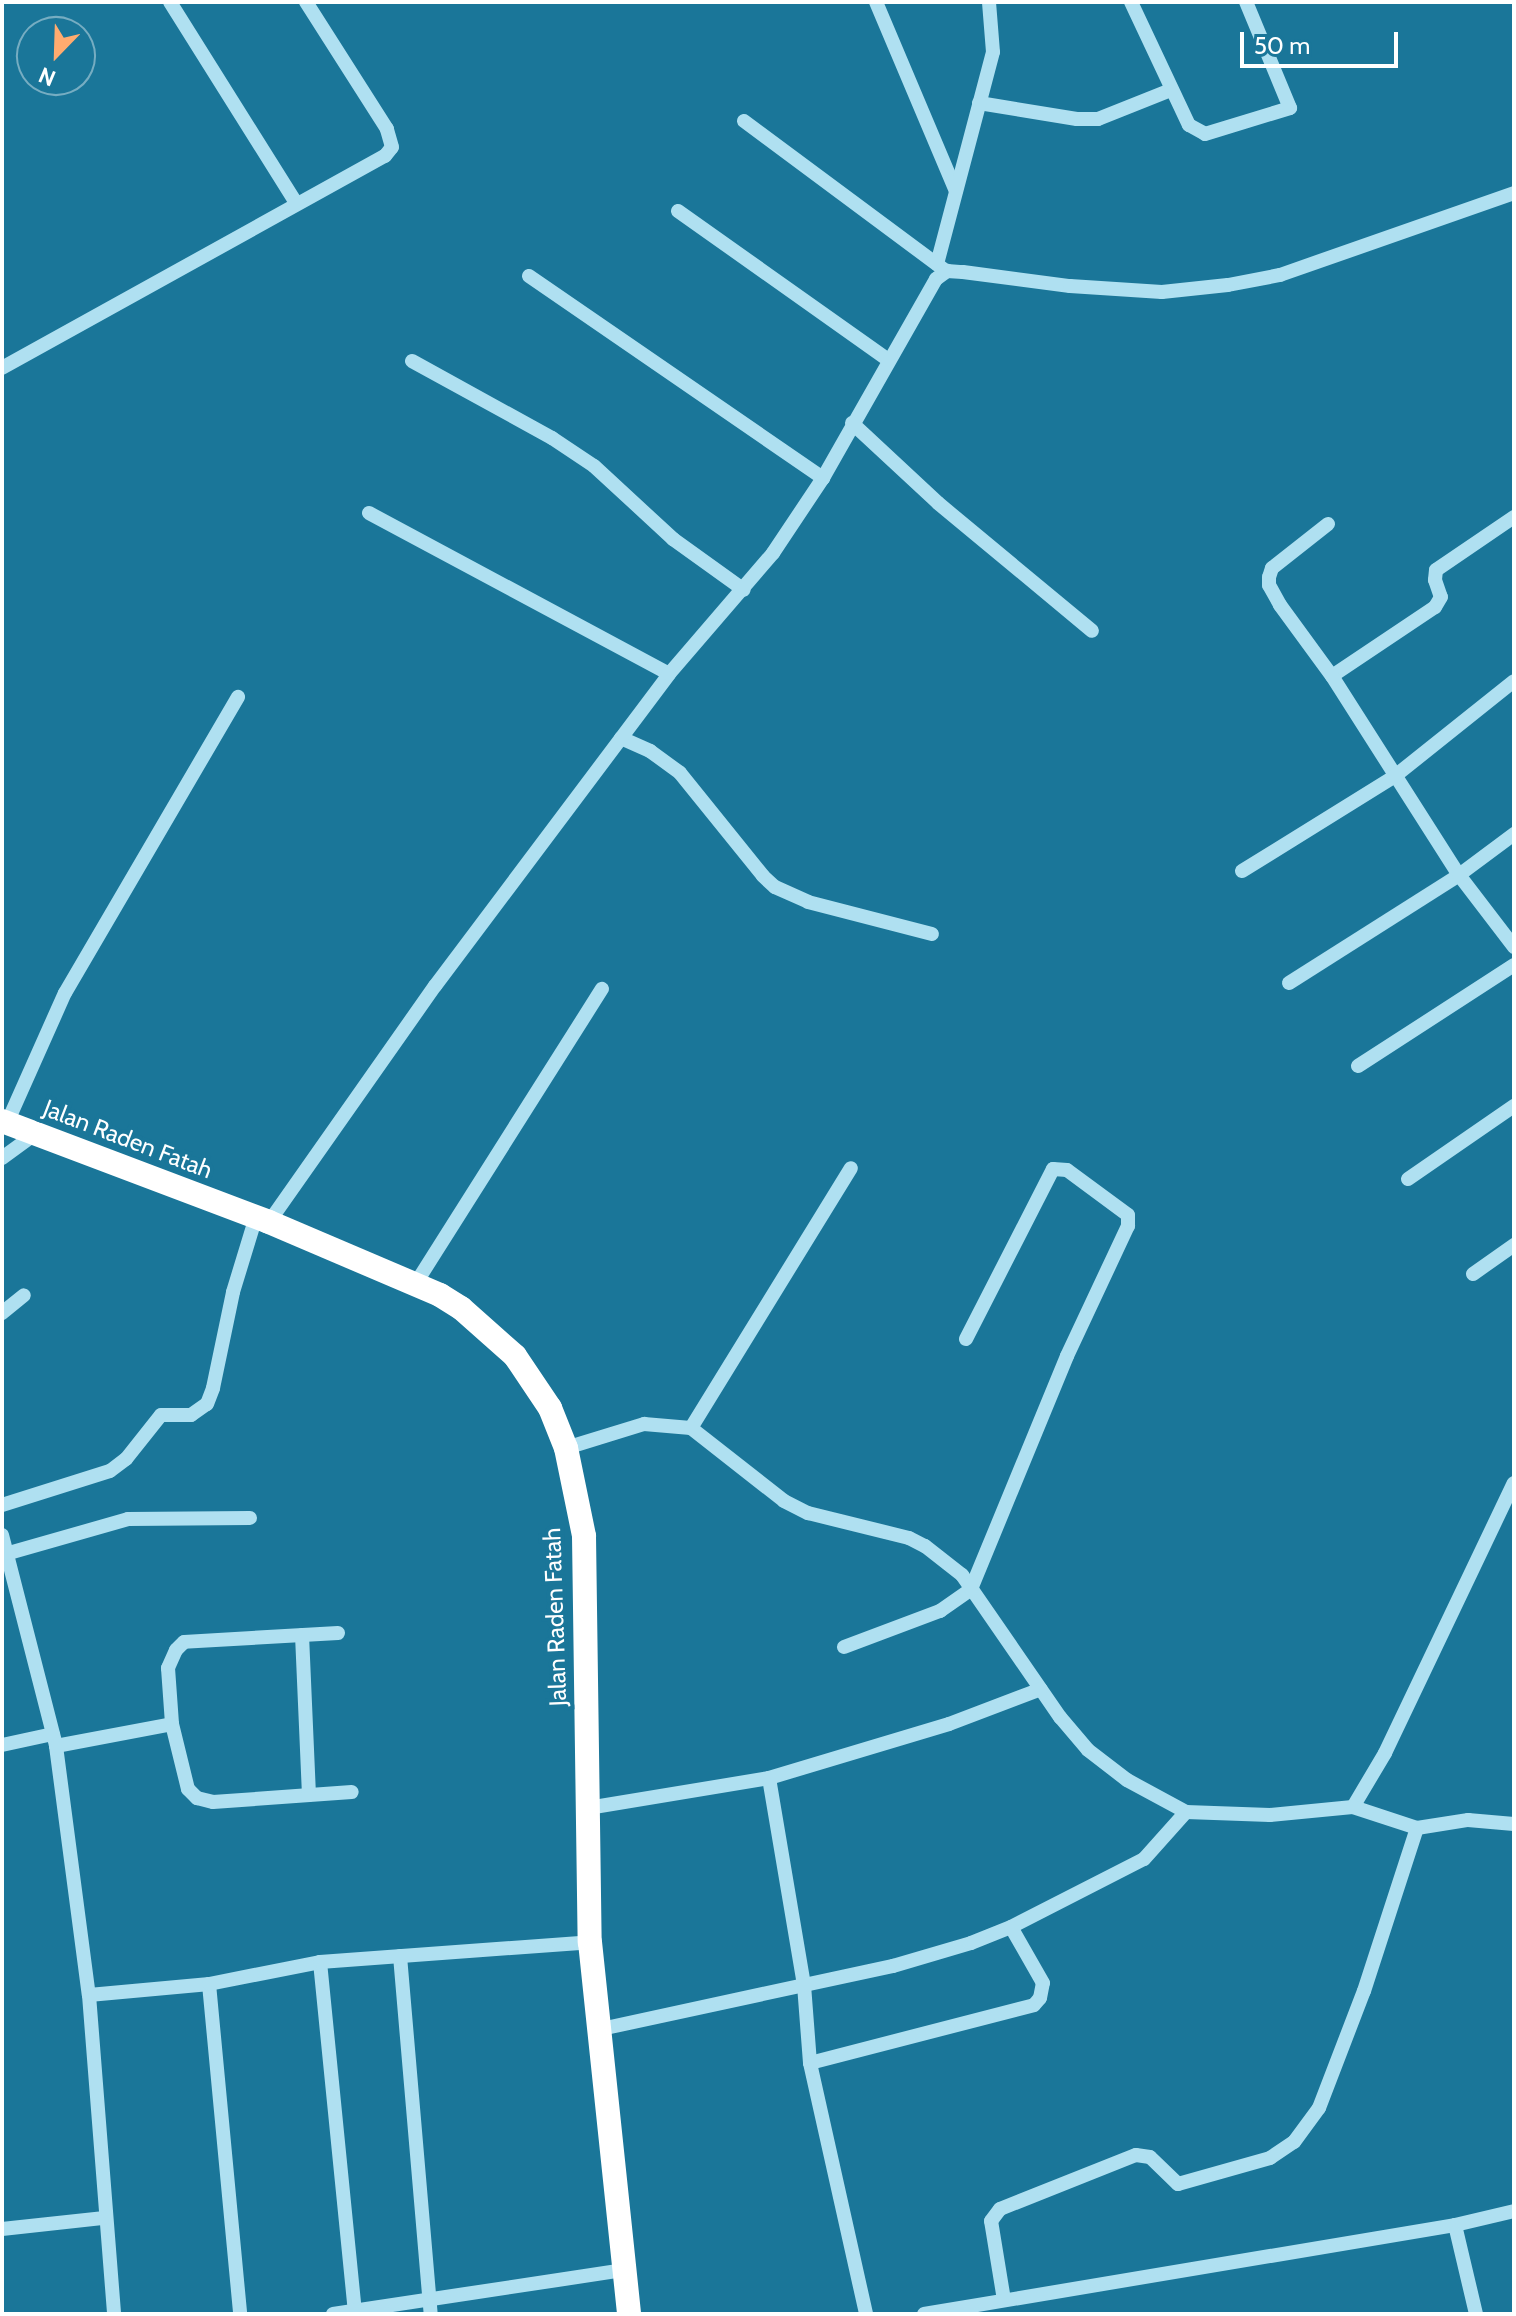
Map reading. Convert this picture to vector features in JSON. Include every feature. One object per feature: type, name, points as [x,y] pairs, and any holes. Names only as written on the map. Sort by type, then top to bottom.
[{"type":"highway","name":"Jalan Raden Fatah","points":[[5,1122],[263,1219],[416,1283],[461,1308],[515,1356],[550,1408],[566,1448],[585,1557],[590,1942],[629,2314]]},
{"type":"street","points":[[170,2],[296,203]]},
{"type":"street","points":[[2,368],[385,156],[392,147],[387,129],[306,2]]},
{"type":"street","points":[[876,2],[956,191]]},
{"type":"street","points":[[2,1505],[118,1467],[161,1415],[191,1415],[207,1404],[233,1292],[263,1219],[669,674],[744,590],[823,478],[887,359],[942,268],[956,191],[993,52],[989,2]]},
{"type":"street","points":[[1131,2],[1171,90],[1189,125],[1198,133],[1290,108],[1246,2]]},
{"type":"street","points":[[979,103],[1077,119],[1098,119],[1171,90]]},
{"type":"street","points":[[744,121],[942,268],[1070,286],[1162,292],[1228,285],[1280,275],[1514,193]]},
{"type":"street","points":[[678,211],[887,359]]},
{"type":"street","points":[[529,276],[823,478]]},
{"type":"street","points":[[412,361],[552,438],[594,466],[673,539],[744,590]]},
{"type":"street","points":[[852,423],[938,503],[1092,631]]},
{"type":"street","points":[[369,513],[669,674]]},
{"type":"street","points":[[1332,676],[1435,607],[1441,597],[1436,570],[1514,517]]},
{"type":"street","points":[[1328,524],[1272,568],[1269,585],[1332,676],[1459,875],[1514,947]]},
{"type":"street","points":[[1242,871],[1395,776],[1514,681]]},
{"type":"street","points":[[5,1122],[65,993],[238,697]]},
{"type":"street","points":[[621,738],[650,751],[680,773],[775,887],[808,902],[932,934]]},
{"type":"street","points":[[1289,983],[1459,875],[1514,834]]},
{"type":"street","points":[[1358,1066],[1514,965]]},
{"type":"street","points":[[416,1283],[602,989]]},
{"type":"street","points":[[1408,1179],[1514,1106]]},
{"type":"street","points":[[2,1158],[35,1134]]},
{"type":"street","points":[[691,1428],[851,1168]]},
{"type":"street","points":[[844,1647],[940,1611],[971,1589],[1067,1356],[1128,1226],[1128,1215],[1067,1170],[1053,1169],[966,1339]]},
{"type":"street","points":[[1473,1274],[1514,1245]]},
{"type":"street","points":[[2,1313],[24,1295]]},
{"type":"street","points":[[566,1448],[644,1424],[691,1428],[784,1501],[827,1520],[909,1538],[944,1558],[971,1589],[1088,1750],[1108,1768],[1186,1812],[1270,1815],[1353,1807],[1417,1828],[1468,1820],[1514,1824]]},
{"type":"street","points":[[1353,1807],[1385,1753],[1514,1483]]},
{"type":"street","points":[[9,1553],[128,1519],[250,1518]]},
{"type":"street","points":[[2,1535],[9,1553],[8,1578],[54,1740],[89,1995],[104,2218],[114,2314]]},
{"type":"street","points":[[338,1633],[184,1642],[176,1650],[168,1668],[172,1724],[188,1789],[197,1798],[213,1802],[352,1792]]},
{"type":"street","points":[[302,1635],[309,1795]]},
{"type":"street","points":[[588,1808],[769,1778],[949,1724],[1041,1689]]},
{"type":"street","points":[[2,1745],[172,1724]]},
{"type":"street","points":[[769,1778],[804,1985],[810,2063],[866,2314]]},
{"type":"street","points":[[601,2029],[893,1966],[1011,1927],[1144,1859],[1186,1812]]},
{"type":"street","points":[[1004,2300],[991,2221],[1000,2209],[1136,2155],[1150,2157],[1178,2184],[1270,2158],[1294,2142],[1319,2108],[1364,1991],[1417,1828]]},
{"type":"street","points":[[810,2063],[1034,2005],[1040,1998],[1043,1983],[1011,1927]]},
{"type":"street","points":[[89,1995],[209,1984],[320,1962],[590,1942]]},
{"type":"street","points":[[400,1956],[431,2314]]},
{"type":"street","points":[[320,1962],[355,2311]]},
{"type":"street","points":[[209,1984],[240,2314]]},
{"type":"street","points":[[924,2314],[1455,2225],[1514,2211]]},
{"type":"street","points":[[2,2229],[104,2218]]},
{"type":"street","points":[[1455,2225],[1476,2314]]},
{"type":"street","points":[[333,2314],[623,2270]]}]
